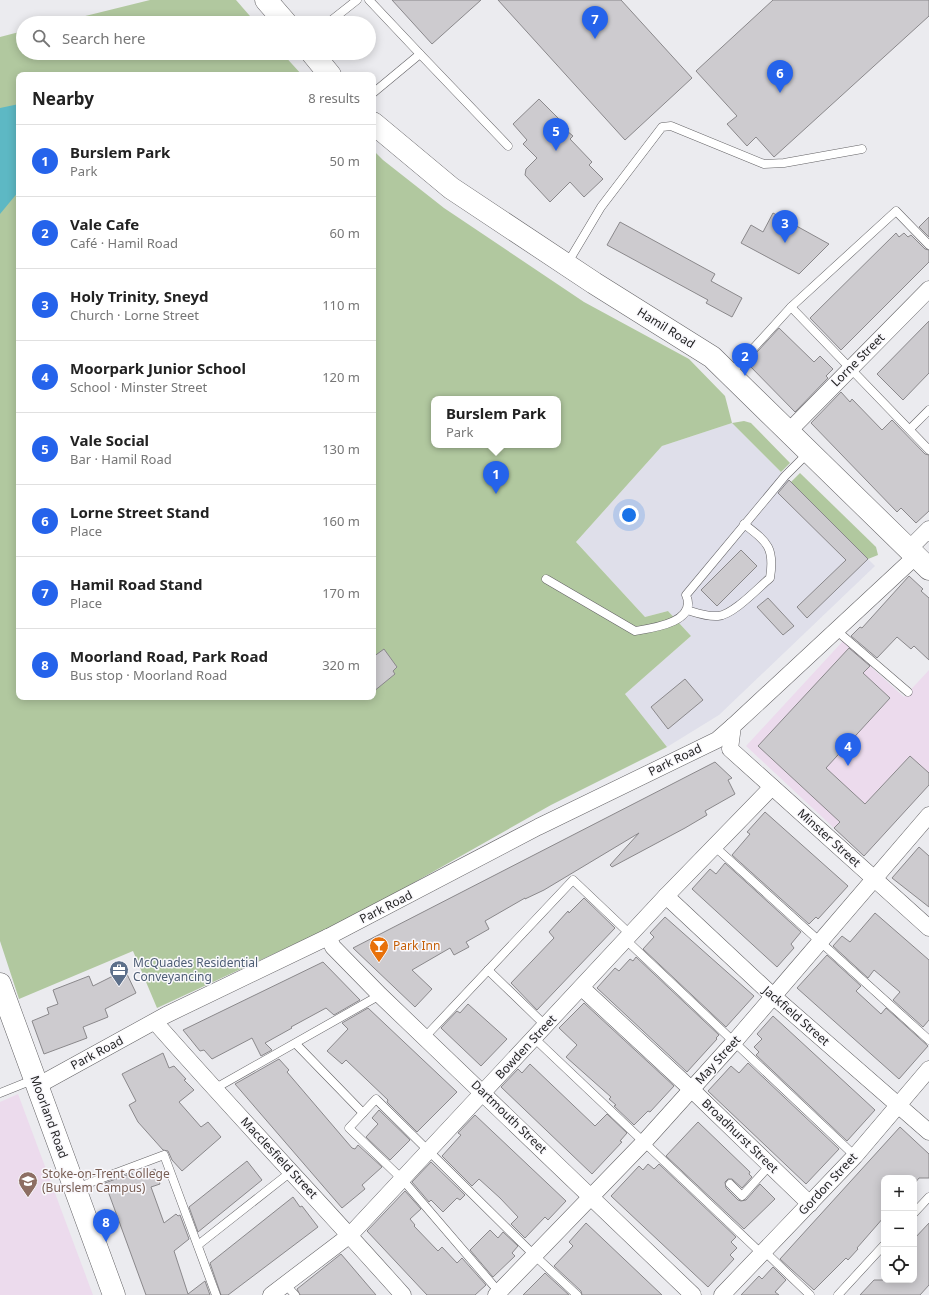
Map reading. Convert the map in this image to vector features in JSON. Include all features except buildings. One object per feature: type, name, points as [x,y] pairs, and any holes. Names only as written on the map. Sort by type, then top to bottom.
[{"type":"street","points":[[266,0],[280,16]]},
{"type":"street","points":[[318,60],[328,72]]},
{"type":"street","name":"Hamil Road","points":[[376,126],[451,188],[566,265],[712,357],[918,558]]},
{"type":"street","name":"Lorne Street","points":[[788,432],[929,289]]},
{"type":"street","name":"Park Road","points":[[36,1082],[328,937],[545,824],[717,740],[918,558],[929,529]]},
{"type":"street","name":"Minster Street","points":[[733,726],[730,749],[929,928]]},
{"type":"street","name":"Bowden Street","points":[[271,1295],[290,1290],[350,1235],[582,988],[666,896],[772,787]]},
{"type":"street","name":"May Street","points":[[498,1294],[645,1141],[734,1042],[820,941],[927,822]]},
{"type":"street","name":"Jackfield Street","points":[[666,896],[773,996],[929,1132]]},
{"type":"street","name":"Dartmouth Street","points":[[328,937],[333,946],[380,994],[692,1295]]},
{"type":"street","name":"Moorland Road","points":[[0,984],[114,1295]]},
{"type":"street","name":"Broadhurst Street","points":[[582,988],[691,1089],[810,1204]]},
{"type":"street","name":"Macclesfield Street","points":[[155,1022],[214,1089],[292,1171],[403,1295]]},
{"type":"street","name":"Gordon Street","points":[[722,1295],[855,1156],[929,1069]]},
{"type":"lane","points":[[337,16],[357,0]]},
{"type":"lane","points":[[369,0],[508,146]]},
{"type":"lane","points":[[376,91],[420,54]]},
{"type":"lane","points":[[566,265],[601,207],[662,127],[671,126],[764,164],[784,163],[862,148]]},
{"type":"lane","points":[[730,374],[791,308],[896,211],[929,245]]},
{"type":"lane","points":[[791,308],[929,450]]},
{"type":"lane","points":[[910,429],[929,410]]},
{"type":"lane","points":[[546,579],[635,631],[677,621],[687,610],[689,601],[686,595],[744,524],[785,476],[808,452]]},
{"type":"lane","points":[[687,610],[704,616],[719,617],[732,610],[770,578],[772,564],[770,549],[762,539],[744,524]]},
{"type":"lane","points":[[837,631],[908,692]]},
{"type":"lane","points":[[714,846],[929,1040]]},
{"type":"lane","points":[[425,1036],[573,880],[628,938],[734,1042],[855,1156]]},
{"type":"lane","points":[[488,970],[546,1026]]},
{"type":"lane","points":[[214,1089],[296,1044],[380,994]]},
{"type":"lane","points":[[534,1038],[763,1253],[810,1295]]},
{"type":"lane","points":[[296,1044],[363,1113]]},
{"type":"lane","points":[[0,1093],[36,1082]]},
{"type":"lane","points":[[498,1294],[402,1179],[349,1128],[376,1099],[534,1255],[577,1295]]},
{"type":"lane","points":[[75,1188],[164,1155],[216,1295]]},
{"type":"lane","points":[[730,1184],[742,1196],[770,1165]]},
{"type":"lane","points":[[198,1245],[292,1171]]},
{"type":"lane","points":[[916,1211],[929,1197]]},
{"type":"lane","points":[[838,1295],[882,1247]]},
{"type":"shaded area","points":[[732,423],[875,566],[719,715],[667,747],[625,694],[691,636],[668,611],[645,617],[576,542],[662,446]]},
{"type":"shaded area","points":[[843,641],[904,697],[929,670],[929,785],[864,856],[746,746]]},
{"type":"shaded area","name":"Stoke-on-Trent College (Burslem Campus)","points":[[18,1094],[93,1295],[0,1295],[0,1102]]},
{"type":"green space","points":[[150,0],[236,0],[250,16],[85,16]]},
{"type":"green space","points":[[16,33],[16,60],[288,60],[299,72],[16,72],[16,700],[376,700],[376,153],[444,208],[584,302],[689,359],[725,396],[732,423],[662,446],[576,542],[645,617],[668,611],[691,636],[625,694],[667,747],[551,805],[353,917],[157,1008],[133,951],[19,999],[0,941],[0,37]]},
{"type":"green space","points":[[744,421],[751,423],[790,463],[781,472],[732,423]]},
{"type":"green space","points":[[800,473],[876,547],[878,555],[868,559],[791,482]]},
{"type":"water","points":[[16,105],[16,195],[0,214],[0,108]]},
{"type":"place","name":"Hamil Road Stand","points":[[595,39]]},
{"type":"place","name":"Lorne Street Stand","points":[[780,93]]},
{"type":"place","name":"Vale Social","points":[[556,151]]},
{"type":"place","name":"Holy Trinity, Sneyd","points":[[785,243]]},
{"type":"place","name":"Vale Cafe","points":[[745,376]]},
{"type":"place","name":"Burslem Park","points":[[496,494]]},
{"type":"place","name":"Moorpark Junior School","points":[[848,766]]},
{"type":"place","name":"Park Inn","points":[[379,963]]},
{"type":"place","name":"McQuades Residential Conveyancing","points":[[119,987]]},
{"type":"place","name":"Stoke-on-Trent College (Burslem Campus)","points":[[28,1198]]},
{"type":"place","name":"Moorland Road, Park Road","points":[[106,1242]]}]
